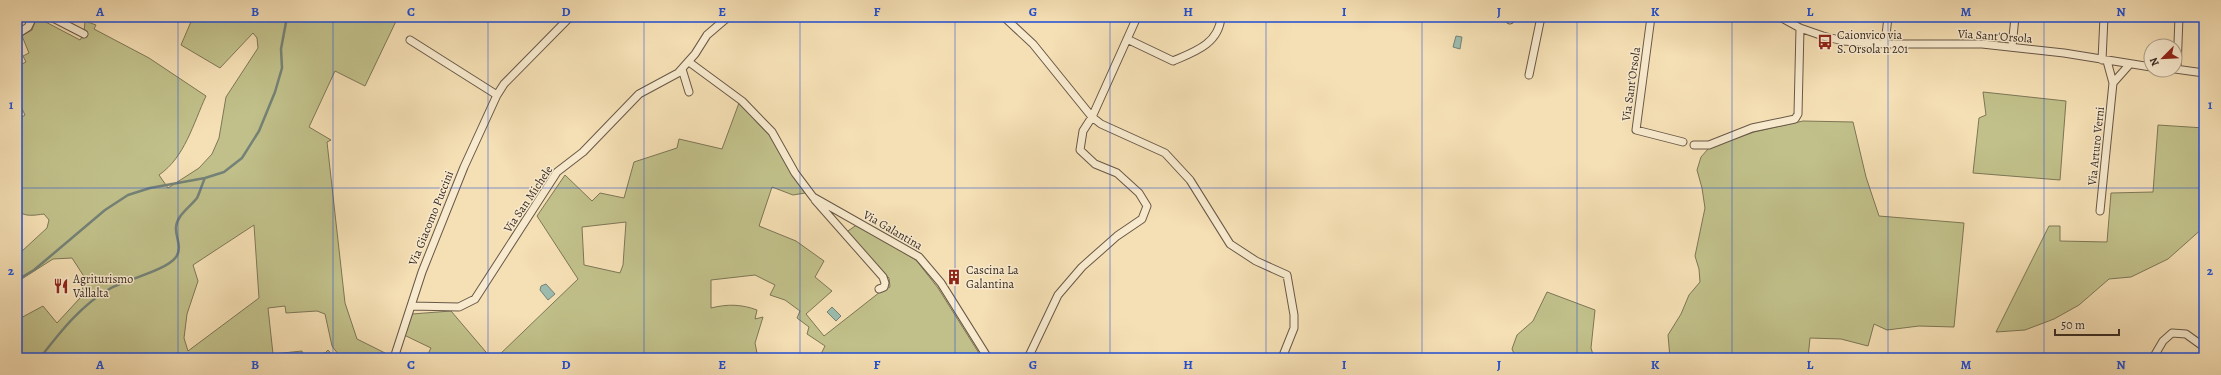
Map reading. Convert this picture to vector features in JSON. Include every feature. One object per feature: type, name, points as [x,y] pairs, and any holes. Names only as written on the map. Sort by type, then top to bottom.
[{"type":"street","points":[[17,34],[28,27],[33,17]]},
{"type":"street","points":[[51,17],[84,34]]},
{"type":"street","name":"Via Giacomo Puccini","points":[[397,357],[422,272],[466,161],[497,94],[570,17]]},
{"type":"street","name":"Via San Michele","points":[[411,306],[459,307],[475,299],[557,172],[583,152],[639,94],[678,74],[689,62],[707,35],[728,17]]},
{"type":"street","points":[[1004,17],[1033,44],[1092,117],[1101,124],[1165,153],[1190,180],[1230,244],[1256,261],[1287,275],[1294,322],[1289,342],[1282,358]]},
{"type":"street","points":[[1028,358],[1058,295],[1082,268],[1117,236],[1142,219],[1147,206],[1139,193],[1117,173],[1095,164],[1080,150],[1083,131],[1092,117],[1137,17]]},
{"type":"street","points":[[1127,39],[1173,61],[1213,40],[1220,24],[1221,17]]},
{"type":"street","points":[[1530,75],[1541,17]]},
{"type":"street","name":"Via Sant'Orsola","points":[[1651,17],[1636,130],[1683,142]]},
{"type":"street","name":"Via Sant'Orsola","points":[[1780,17],[1800,28],[1843,41],[1884,44],[1964,44],[2012,47],[2143,66]]},
{"type":"street","points":[[1884,44],[1888,17]]},
{"type":"street","points":[[2012,47],[2015,17]]},
{"type":"street","points":[[2104,17],[2105,60]]},
{"type":"street","points":[[2178,38],[2179,17]]},
{"type":"street","points":[[1694,145],[1709,145],[1752,128],[1795,119],[1798,114],[1800,28]]},
{"type":"street","points":[[410,40],[497,94]]},
{"type":"street","name":"Via Arturo Verni","points":[[2100,211],[2113,83],[2105,60]]},
{"type":"street","name":"Via Galantina","points":[[689,62],[742,101],[772,132],[812,197],[883,277],[885,283],[884,287],[879,289]]},
{"type":"street","points":[[2113,83],[2129,65]]},
{"type":"street","points":[[682,69],[688,92]]},
{"type":"street","points":[[2183,70],[2204,73]]},
{"type":"street","name":"Via Galantina","points":[[812,197],[919,257],[941,284],[988,358]]},
{"type":"street","points":[[2153,358],[2163,341],[2172,332],[2186,334],[2204,347]]},
{"type":"shaded area","points":[[193,17],[398,17],[365,86],[335,71],[309,127],[331,140],[327,142],[345,303],[357,339],[385,353],[386,358],[341,358],[332,346],[325,314],[317,311],[286,313],[285,306],[268,308],[273,354],[302,351],[303,355],[325,353],[328,350],[335,358],[17,358],[17,320],[43,306],[57,323],[80,298],[85,278],[72,258],[53,259],[17,282],[17,247],[21,252],[47,228],[49,220],[44,214],[26,215],[22,214],[17,209],[17,120],[25,115],[19,103],[17,104],[17,75],[21,72],[18,66],[26,62],[23,56],[29,53],[22,36],[32,30],[36,19],[40,19],[80,40],[84,34],[85,21],[96,25],[94,29],[149,58],[206,96],[182,149],[168,168],[159,175],[168,188],[199,168],[212,154],[219,138],[226,97],[258,48],[257,38],[253,33],[220,68],[181,45]],"holes":[[[254,225],[259,298],[188,351],[184,338],[187,314],[198,281],[193,265]]]},
{"type":"shaded area","points":[[1456,36],[1462,37],[1460,49],[1453,47]]},
{"type":"shaded area","points":[[1983,92],[2066,101],[2060,180],[1973,173],[1979,118],[1986,115]]},
{"type":"shaded area","points":[[739,103],[770,136],[805,193],[793,195],[772,187],[759,226],[796,241],[824,261],[815,277],[832,291],[806,314],[824,336],[880,292],[890,287],[889,278],[845,233],[858,224],[916,260],[938,288],[982,358],[819,358],[825,346],[807,334],[809,327],[797,318],[800,311],[785,300],[770,295],[775,285],[755,275],[711,280],[711,308],[734,305],[757,310],[755,319],[763,317],[755,343],[758,358],[496,358],[578,279],[537,216],[565,175],[592,201],[600,193],[624,198],[634,162],[677,148],[679,139],[722,149]],"holes":[[[626,222],[623,265],[620,273],[584,265],[582,227]]]},
{"type":"shaded area","points":[[1803,121],[1853,122],[1866,177],[1879,216],[1964,223],[1954,327],[1919,326],[1887,330],[1874,324],[1868,346],[1841,339],[1810,338],[1808,358],[1670,358],[1668,335],[1681,314],[1689,295],[1700,282],[1699,269],[1695,256],[1705,208],[1697,170],[1701,157],[1709,148],[1754,132]]},
{"type":"shaded area","points":[[2158,125],[2204,128],[2204,227],[2168,259],[2131,277],[2109,279],[2079,305],[2054,319],[2025,330],[1996,332],[2049,226],[2060,226],[2060,241],[2107,242],[2111,193],[2153,192]]},
{"type":"shaded area","points":[[546,284],[555,294],[548,300],[540,290],[541,286]]},
{"type":"shaded area","points":[[1547,292],[1595,310],[1591,348],[1594,358],[1516,358],[1512,349],[1517,335],[1533,321]]},
{"type":"shaded area","points":[[832,307],[841,316],[836,321],[827,312]]},
{"type":"shaded area","points":[[451,311],[491,358],[426,358],[431,348],[404,335],[412,314]]},
{"type":"waterway","points":[[40,358],[55,338],[90,302],[111,288],[164,266],[176,257],[179,250],[176,231],[177,223],[181,215],[197,198],[205,178],[224,172],[242,158],[259,131],[275,92],[282,68],[281,49],[287,17]]},
{"type":"waterway","points":[[17,280],[34,270],[105,210],[128,195],[150,188],[205,178]]},
{"type":"place","name":"Caionvico via S. Orsola n 201","points":[[1825,42]]},
{"type":"place","name":"Cascina La Galantina","points":[[954,277]]},
{"type":"place","name":"Agriturismo Vallalta","points":[[61,286]]}]
